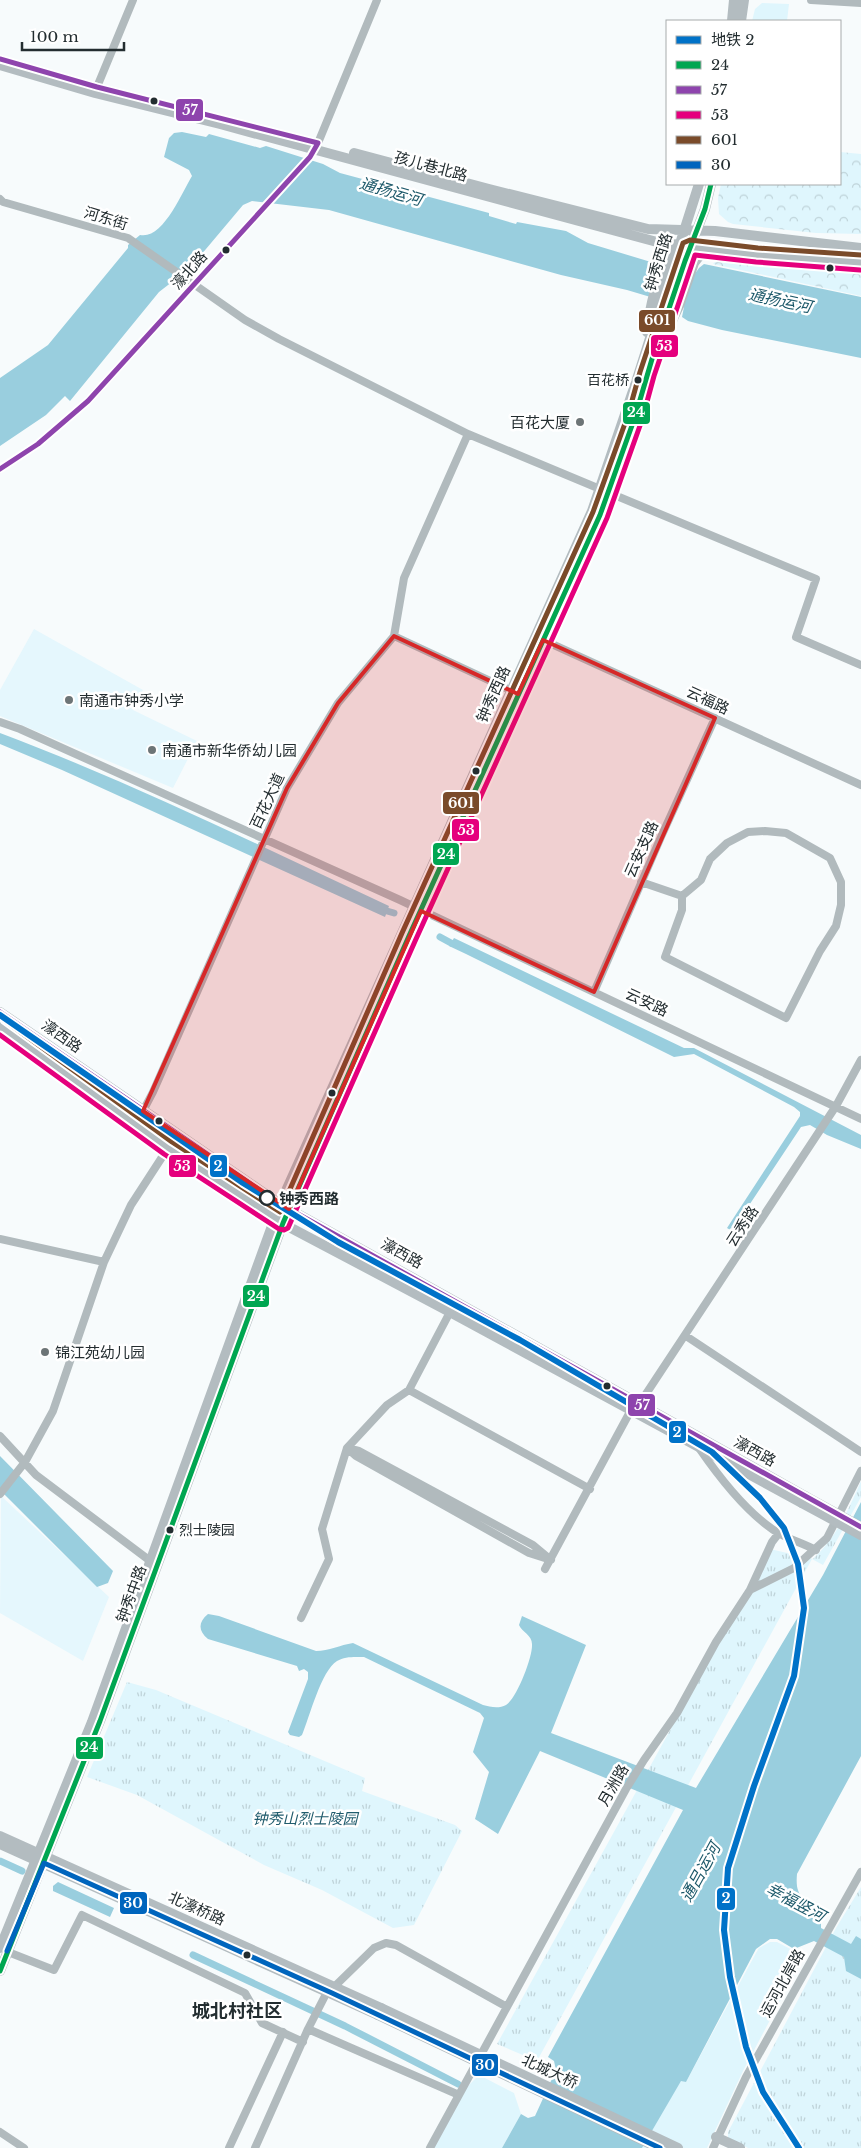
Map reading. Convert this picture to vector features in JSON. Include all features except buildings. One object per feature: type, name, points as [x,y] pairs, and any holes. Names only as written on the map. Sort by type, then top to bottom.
[{"type":"main road","points":[[732,20],[734,0]]},
{"type":"main road","points":[[741,20],[744,0]]},
{"type":"main road","name":"孩儿巷北路","points":[[0,59],[314,150],[489,189],[648,229],[680,239],[690,247],[757,255],[861,263]]},
{"type":"main road","name":"孩儿巷北路","points":[[0,65],[95,93],[657,242],[680,239],[697,230],[861,248]]},
{"type":"main road","name":"钟秀西路","points":[[677,270],[680,239],[699,185]]},
{"type":"main road","name":"钟秀西路","points":[[515,692],[543,640],[635,417],[648,357],[677,270],[697,230],[711,185]]},
{"type":"main road","points":[[648,357],[648,319],[666,302],[677,270],[694,263],[702,253],[716,250]]},
{"type":"main road","name":"钟秀西路","points":[[280,1204],[515,692],[592,511],[603,491]]},
{"type":"main road","name":"钟秀西路","points":[[278,1221],[289,1209],[417,908]]},
{"type":"main road","name":"濠西路","points":[[0,1012],[280,1204],[640,1403],[803,1499]]},
{"type":"main road","name":"濠西路","points":[[0,1026],[168,1148],[278,1221],[698,1446],[803,1499]]},
{"type":"main road","name":"钟秀中路","points":[[0,1971],[4,1950],[100,1721],[278,1221],[280,1204]]},
{"type":"main road","name":"钟秀中路","points":[[42,1858],[149,1560],[278,1221]]},
{"type":"main road","points":[[803,1499],[861,1526]]},
{"type":"main road","points":[[803,1499],[861,1536]]},
{"type":"main road","name":"北濠桥路","points":[[0,1836],[42,1858],[380,2012]]},
{"type":"main road","name":"北濠桥路","points":[[0,1844],[42,1858]]},
{"type":"main road","name":"北城大桥","points":[[380,2012],[659,2148]]},
{"type":"main road","name":"北城大桥","points":[[380,2012],[678,2148]]},
{"type":"main road","points":[[716,2137],[740,2148]]},
{"type":"street","points":[[97,87],[133,0]]},
{"type":"street","name":"濠北路","points":[[0,469],[38,444],[88,402],[195,285],[314,150],[377,0]]},
{"type":"street","points":[[811,0],[861,3]]},
{"type":"street","name":"河东街","points":[[0,199],[3,202],[128,238],[245,320],[468,434],[816,579],[796,638],[861,665]]},
{"type":"street","points":[[468,434],[404,578],[394,636],[515,692]]},
{"type":"street","name":"百花大道","points":[[143,1111],[154,1092],[287,788],[338,703],[394,636]]},
{"type":"street","name":"云福路","points":[[543,640],[861,784]]},
{"type":"street","name":"云安支路","points":[[594,992],[715,718]]},
{"type":"street","name":"云安路","points":[[0,722],[20,728],[264,841],[417,908],[861,1119]]},
{"type":"street","points":[[748,832],[786,833],[830,858],[841,882],[841,905],[836,926],[820,951],[786,1018],[665,956],[682,910],[682,896],[701,880],[710,859],[727,844],[748,832]]},
{"type":"street","points":[[641,882],[682,896]]},
{"type":"street","name":"云秀路","points":[[640,1403],[836,1106],[861,1060]]},
{"type":"street","points":[[0,1494],[25,1462],[53,1411],[104,1262],[131,1206],[168,1148]]},
{"type":"street","points":[[0,1239],[104,1262]]},
{"type":"street","points":[[302,1618],[328,1559],[322,1529],[347,1448],[387,1405],[409,1390],[450,1312]]},
{"type":"street","points":[[686,1336],[861,1452]]},
{"type":"street","points":[[409,1390],[590,1488]]},
{"type":"street","points":[[545,1569],[631,1410]]},
{"type":"street","points":[[0,1436],[36,1475],[149,1560]]},
{"type":"street","points":[[698,1446],[714,1470],[749,1509],[779,1533],[816,1550]]},
{"type":"street","points":[[347,1448],[356,1456],[529,1553],[551,1560]]},
{"type":"street","points":[[750,1590],[794,1568],[816,1550],[827,1538],[861,1471]]},
{"type":"street","name":"月洲路","points":[[430,2148],[626,1789],[677,1713],[716,1642],[750,1590],[772,1542],[779,1533]]},
{"type":"street","name":"运河北岸路","points":[[713,2148],[716,2137],[746,2076],[861,1872]]},
{"type":"street","points":[[4,1950],[54,1970],[82,1916],[245,1993],[262,2023],[302,2042]]},
{"type":"street","points":[[255,2148],[308,2029],[331,1989],[374,1948],[386,1942],[396,1945],[507,2007]]},
{"type":"street","points":[[308,2029],[459,2095]]},
{"type":"street","points":[[230,2148],[283,2032]]},
{"type":"street","points":[[0,2132],[24,2148]]},
{"type":"highlighted area","points":[[394,636],[518,694],[543,640],[715,718],[594,992],[421,911],[289,1209],[143,1111],[287,788],[338,703]]},
{"type":"shaded area","name":"南通市钟秀小学","points":[[34,629],[143,690],[133,710],[197,741],[173,788],[0,716],[0,690]]},
{"type":"shaded area","points":[[1,1496],[109,1597],[83,1661],[0,1613]]},
{"type":"green space","points":[[762,3],[789,4],[787,20],[752,20],[755,9]]},
{"type":"green space","points":[[841,152],[861,154],[861,234],[816,233],[733,224],[719,214],[718,198],[721,185],[841,185]]},
{"type":"green space","points":[[717,260],[861,272],[861,296],[713,264]]},
{"type":"green space","points":[[861,1481],[861,1497],[823,1565],[812,1559],[537,2061],[497,2044],[770,1549],[813,1559],[829,1542],[847,1512]]},
{"type":"green space","name":"钟秀山烈士陵园","points":[[127,1682],[156,1690],[365,1778],[362,1791],[455,1825],[462,1831],[414,1925],[393,1928],[322,1890],[264,1865],[137,1795],[87,1777]]},
{"type":"green space","points":[[861,1887],[861,2148],[748,2148],[728,2138],[728,2132],[836,1928]]},
{"type":"green space","points":[[770,1942],[777,1942],[804,1956],[743,2071],[707,2148],[642,2148],[681,2080],[686,2082],[759,1948]]},
{"type":"green space","points":[[479,2075],[514,2093],[521,2114],[502,2148],[430,2148],[459,2095]]},
{"type":"water","name":"通扬运河","points":[[182,132],[206,137],[209,134],[260,148],[266,146],[323,164],[340,173],[489,213],[489,216],[516,224],[517,222],[566,231],[588,243],[694,275],[704,264],[861,297],[861,358],[722,330],[688,321],[682,317],[684,307],[627,290],[561,275],[329,210],[252,201],[243,205],[190,268],[159,292],[70,401],[65,396],[46,415],[0,446],[0,378],[48,345],[128,248],[128,245],[140,235],[148,235],[164,223],[192,176],[189,170],[164,157],[169,138],[174,133]]},
{"type":"water","points":[[0,733],[148,794],[389,906],[385,917],[62,770],[0,744]]},
{"type":"water","points":[[454,938],[684,1048],[694,1048],[861,1135],[861,1149],[827,1135],[810,1125],[801,1127],[732,1231],[727,1228],[800,1116],[800,1112],[794,1107],[694,1054],[674,1057],[449,946]]},
{"type":"water","points":[[0,1456],[113,1571],[108,1583],[97,1587],[0,1490]]},
{"type":"water","points":[[861,1502],[861,1756],[797,1874],[797,1887],[801,1896],[819,1909],[817,1917],[821,1922],[821,1928],[851,1944],[856,1936],[861,1939],[861,1979],[846,1971],[844,1957],[814,1941],[794,1949],[777,1939],[770,1939],[756,1949],[686,2082],[681,2081],[642,2148],[502,2148],[521,2114],[528,2118],[535,2116],[556,2070],[554,2061],[548,2057],[683,1810],[540,1751],[498,1834],[475,1819],[489,1772],[473,1752],[484,1718],[480,1713],[364,1657],[350,1657],[343,1658],[331,1666],[316,1695],[302,1735],[299,1737],[290,1735],[288,1732],[308,1679],[308,1672],[304,1669],[299,1671],[297,1666],[208,1639],[201,1630],[202,1620],[208,1614],[219,1616],[316,1651],[353,1643],[483,1705],[497,1707],[506,1705],[515,1694],[530,1658],[532,1641],[519,1625],[522,1616],[586,1645],[551,1733],[696,1788],[823,1575]]},
{"type":"water","points":[[58,1882],[114,1908],[110,1917],[53,1891],[53,1886]]},
{"type":"waterway","points":[[387,911],[394,913]]},
{"type":"waterway","points":[[440,937],[451,943]]},
{"type":"waterway","points":[[0,1861],[22,1871]]},
{"type":"waterway","points":[[193,1955],[345,2026],[458,2084]]},
{"type":"metro line","name":"2","points":[[0,1015],[243,1183],[338,1242],[520,1340],[712,1452],[760,1498],[784,1528],[798,1564],[804,1608],[794,1676],[754,1786],[728,1868],[724,1930],[730,1977],[746,2047],[763,2092],[799,2148]]},
{"type":"transit line","name":"57","points":[[0,59],[97,87],[318,143],[310,157],[88,401],[38,444],[0,469]]},
{"type":"transit line","name":"24","points":[[0,1971],[100,1721],[283,1223],[409,936],[600,515],[635,417],[652,359],[685,261],[705,209],[711,185]]},
{"type":"transit line","name":"601","points":[[4,1020],[172,1142],[280,1212],[402,933],[593,512],[628,415],[640,372],[683,243],[690,240],[758,248],[861,255]]},
{"type":"transit line","name":"53","points":[[0,1035],[164,1154],[279,1229],[284,1230],[288,1228],[416,939],[607,518],[642,420],[654,376],[695,255],[860,270]]},
{"type":"transit line","name":"57","points":[[0,1012],[280,1204],[861,1527]]},
{"type":"transit line","name":"30","points":[[7,1951],[44,1863],[332,1993],[660,2148]]},
{"type":"place","name":"百花桥","points":[[638,380]]},
{"type":"place","name":"百花大厦","points":[[580,422]]},
{"type":"place","name":"南通市钟秀小学","points":[[69,700]]},
{"type":"place","name":"南通市新华侨幼儿园","points":[[152,750]]},
{"type":"place","name":"钟秀西路","points":[[267,1198]]},
{"type":"place","name":"锦江苑幼儿园","points":[[45,1352]]},
{"type":"place","name":"烈士陵园","points":[[170,1530]]},
{"type":"district","name":"城北村社区","points":[[237,2011]]},
{"type":"water label","name":"通吕运河","points":[[700,1872]]},
{"type":"water label","name":"幸福竖河","points":[[796,1902]]}]
